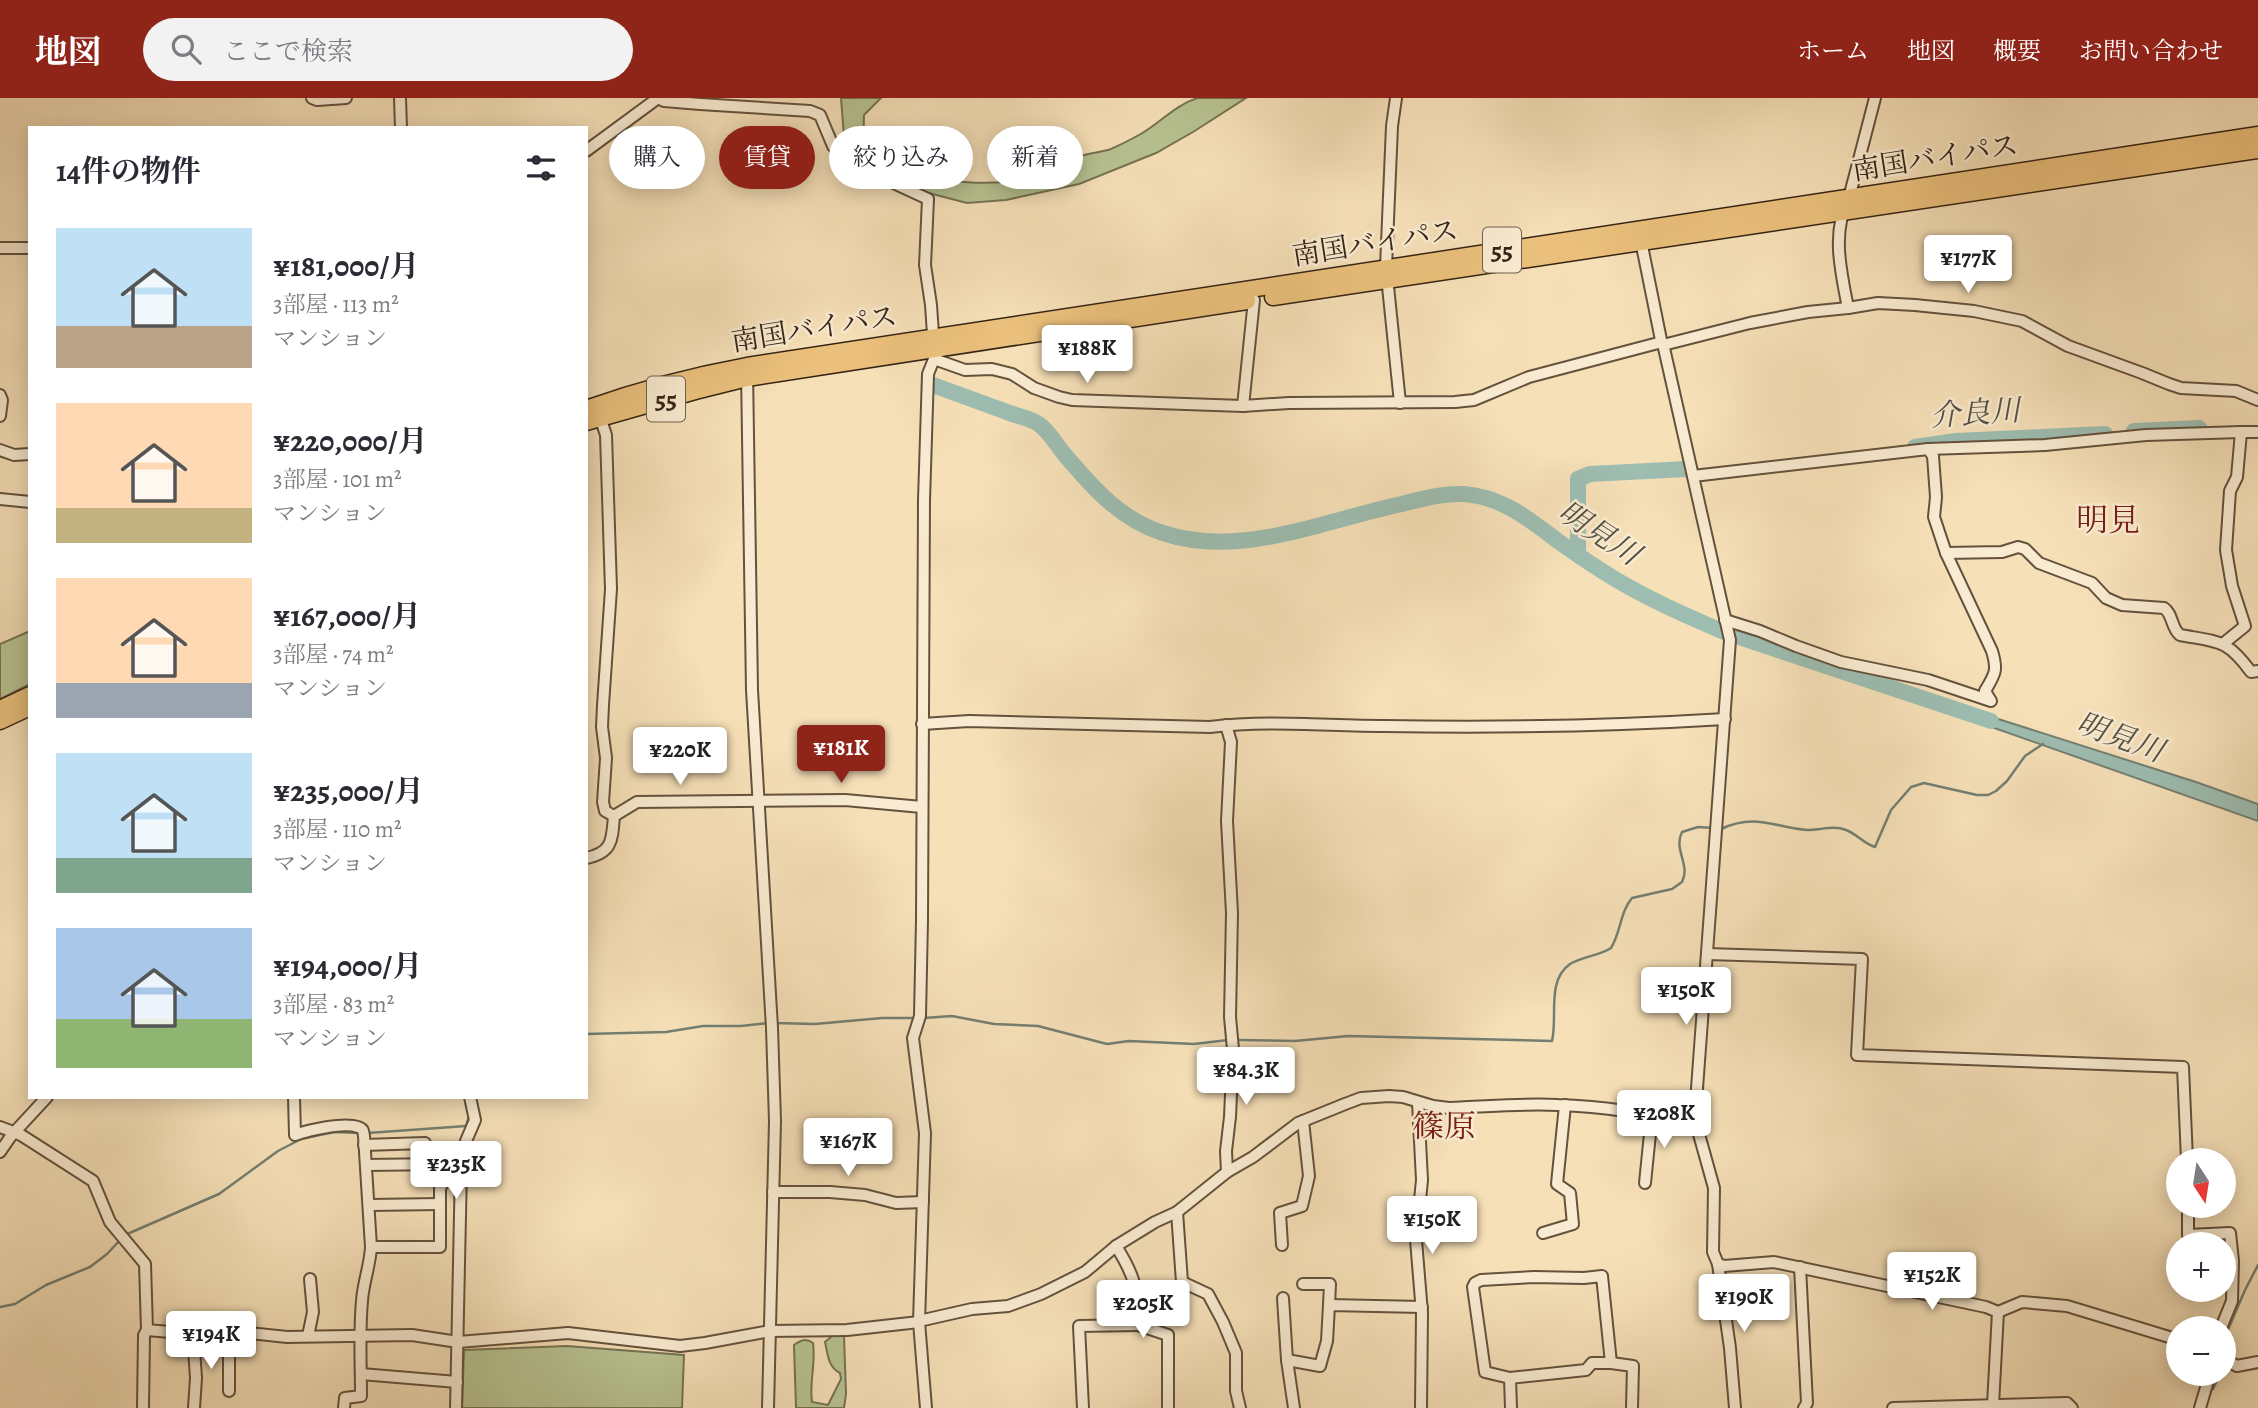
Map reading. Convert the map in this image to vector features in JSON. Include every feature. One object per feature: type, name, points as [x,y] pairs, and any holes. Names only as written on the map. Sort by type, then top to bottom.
[{"type":"highway","name":"南国バイパス","points":[[1845,205],[2258,135]]},
{"type":"highway","name":"南国バイパス","points":[[934,348],[1387,273],[1640,235],[2258,150]]},
{"type":"highway","name":"南国バイパス","points":[[592,413],[692,376],[747,372],[934,348],[1254,300],[1387,273]]},
{"type":"highway","points":[[0,709],[28,696]]},
{"type":"highway","points":[[0,722],[28,708]]},
{"type":"street","points":[[312,98],[346,98]]},
{"type":"street","points":[[400,98],[401,126]]},
{"type":"street","points":[[588,150],[658,98],[664,101],[810,111],[820,115],[833,146],[848,162],[928,198],[925,265],[934,348],[928,374],[924,500],[919,1018],[913,1038],[925,1133],[919,1322],[926,1408]]},
{"type":"street","points":[[1396,98],[1392,126],[1387,273],[1400,403]]},
{"type":"street","points":[[1849,309],[1839,262],[1845,205],[1875,98]]},
{"type":"street","points":[[1640,235],[1662,344],[1730,640],[1696,1102],[1697,1127],[1712,1178],[1713,1252],[1718,1264],[1730,1348],[1735,1408]]},
{"type":"street","points":[[0,248],[28,248]]},
{"type":"street","points":[[1243,406],[1254,300]]},
{"type":"street","points":[[934,348],[965,370],[992,369],[1012,374],[1034,388],[1072,400],[1243,406],[1474,400],[1529,377],[1662,344],[1750,323],[1878,303],[1974,311],[2022,321],[2068,346],[2169,384],[2236,391],[2258,401]]},
{"type":"street","points":[[747,372],[752,690],[772,1024],[775,1121],[768,1408]]},
{"type":"street","points":[[0,395],[0,416]]},
{"type":"street","points":[[592,413],[606,435],[611,589],[602,727],[606,758],[603,802],[605,811],[614,816]]},
{"type":"street","points":[[2224,643],[2245,626],[2232,586],[2226,550],[2230,491],[2237,477],[2241,432]]},
{"type":"street","points":[[1693,476],[1928,449],[2045,445],[2147,435],[2258,432]]},
{"type":"street","points":[[1726,624],[1760,631],[1841,662],[1928,680],[1991,701],[1986,691],[1997,667],[1946,553],[1934,517],[1936,497],[1933,456],[1928,449]]},
{"type":"street","points":[[0,450],[14,455],[28,454]]},
{"type":"street","points":[[0,499],[28,502]]},
{"type":"street","points":[[1946,553],[2002,552],[2018,547],[2025,549],[2039,563],[2092,583],[2106,598],[2122,605],[2164,608],[2168,611],[2175,631],[2180,635],[2224,643],[2241,658],[2251,672],[2258,671]]},
{"type":"street","points":[[922,724],[969,721],[1210,727],[1249,723],[1581,726],[1725,719]]},
{"type":"street","points":[[1226,725],[1231,742],[1227,821],[1232,913],[1232,1040],[1227,1172]]},
{"type":"street","points":[[588,857],[601,854],[609,846],[614,816],[636,802],[845,800],[922,807]]},
{"type":"street","points":[[1707,954],[1862,959],[1857,1055],[2183,1067],[2186,1148]]},
{"type":"street","points":[[147,1330],[193,1334],[229,1331],[287,1337],[412,1335],[458,1342],[568,1333],[680,1346],[770,1331],[847,1330],[919,1322],[972,1309],[1008,1306],[1041,1294],[1085,1272],[1116,1246],[1177,1212],[1227,1172],[1303,1121],[1361,1098],[1403,1097],[1449,1108],[1565,1105],[1652,1114],[1697,1127]]},
{"type":"street","points":[[0,1152],[45,1099]]},
{"type":"street","points":[[294,1099],[295,1135],[330,1128],[363,1129],[371,1261],[363,1287],[361,1396],[345,1398],[344,1408]]},
{"type":"street","points":[[456,1408],[461,1167],[466,1141],[475,1120],[470,1099]]},
{"type":"street","points":[[1418,1102],[1422,1180],[1416,1258],[1422,1307],[1421,1408]]},
{"type":"street","points":[[1543,1233],[1573,1224],[1570,1193],[1557,1185],[1565,1105]]},
{"type":"street","points":[[1645,1183],[1652,1114]]},
{"type":"street","points":[[1282,1245],[1280,1213],[1302,1206],[1309,1177],[1303,1121]]},
{"type":"street","points":[[0,1127],[15,1132],[93,1181],[110,1222],[145,1264],[147,1330],[144,1335],[143,1408]]},
{"type":"street","points":[[364,1145],[425,1143]]},
{"type":"street","points":[[366,1165],[443,1164],[444,1180],[440,1189],[440,1247],[371,1247]]},
{"type":"street","points":[[773,1192],[830,1192],[865,1195],[896,1203],[923,1202]]},
{"type":"street","points":[[369,1205],[440,1205]]},
{"type":"street","points":[[1177,1212],[1182,1282],[1208,1294],[1223,1322],[1236,1353],[1236,1391],[1240,1408]]},
{"type":"street","points":[[2188,1218],[2188,1235],[2230,1233],[2233,1261],[2232,1301],[2226,1316]]},
{"type":"street","points":[[1116,1246],[1131,1270],[1137,1291],[1138,1325]]},
{"type":"street","points":[[1718,1264],[1724,1266],[1774,1262],[1986,1307],[1998,1312],[2022,1302],[2067,1306],[2166,1336]]},
{"type":"street","points":[[1800,1267],[1807,1403],[1804,1408]]},
{"type":"street","points":[[1611,1363],[1602,1276],[1534,1277],[1481,1280],[1475,1283],[1473,1287],[1485,1372],[1510,1378],[1586,1370],[1592,1363],[1633,1366],[1632,1408]]},
{"type":"street","points":[[308,1336],[313,1312],[310,1279]]},
{"type":"street","points":[[1287,1360],[1320,1366],[1327,1341],[1330,1284],[1303,1284]]},
{"type":"street","points":[[1283,1298],[1287,1360],[1294,1408]]},
{"type":"street","points":[[1329,1306],[1422,1307]]},
{"type":"street","points":[[1993,1405],[1998,1312]]},
{"type":"street","points":[[1083,1408],[1079,1326],[1138,1325],[1168,1335],[1168,1408]]},
{"type":"street","points":[[229,1331],[229,1391]]},
{"type":"street","points":[[193,1334],[196,1378],[194,1408]]},
{"type":"street","points":[[2236,1365],[2258,1362]]},
{"type":"street","points":[[361,1374],[457,1382]]},
{"type":"street","points":[[1510,1378],[1511,1408]]},
{"type":"street","points":[[2200,1408],[2206,1386]]},
{"type":"street","points":[[1893,1408],[2067,1403],[2072,1408]]},
{"type":"green space","points":[[841,98],[881,98],[864,115],[864,126],[843,126]]},
{"type":"green space","points":[[1198,98],[1246,98],[1193,132],[1156,153],[1083,182],[1083,155],[1111,149],[1132,139],[1182,105]]},
{"type":"green space","points":[[973,183],[987,183],[987,189],[1056,189],[1006,200],[967,203],[916,189],[973,189]]},
{"type":"green space","points":[[28,632],[28,685],[0,699],[0,644]]},
{"type":"green space","points":[[836,1333],[844,1336],[844,1408],[796,1408],[794,1345],[804,1340],[813,1343],[812,1402],[828,1405],[841,1379],[840,1373],[831,1364],[825,1342]]},
{"type":"green space","points":[[567,1346],[684,1355],[682,1408],[462,1408],[464,1350]]},
{"type":"shaded area","points":[[1973,711],[2258,804],[2258,821],[1966,718]]},
{"type":"waterway","name":"明見川","points":[[933,385],[1037,423],[1049,433],[1086,479],[1109,502],[1134,520],[1163,533],[1193,540],[1222,542],[1253,539],[1433,497],[1456,494],[1478,496],[1504,505],[1615,579],[1696,620],[1724,632],[1991,721]]},
{"type":"waterway","name":"介良川","points":[[2134,431],[2199,428]]},
{"type":"waterway","name":"介良川","points":[[1915,447],[1956,441],[2105,434]]},
{"type":"waterway","name":"介良川","points":[[1578,555],[1578,479],[1590,474],[1687,469]]},
{"type":"waterway","points":[[1721,829],[1754,821],[1807,830],[1837,828],[1850,832],[1875,847],[1891,810],[1911,787],[1924,783],[1988,795],[2007,781],[2025,756],[2043,744]]},
{"type":"waterway","points":[[1235,1040],[1295,1041],[1348,1036],[1552,1041],[1555,990],[1563,971],[1575,961],[1611,948],[1625,909],[1632,898],[1672,889],[1682,882],[1685,870],[1679,845],[1682,832],[1698,827],[1714,828]]},
{"type":"waterway","points":[[924,1018],[952,1016],[994,1024],[1038,1026],[1107,1044],[1129,1041],[1194,1044],[1228,1040]]},
{"type":"waterway","points":[[774,1023],[815,1024],[914,1018]]},
{"type":"waterway","points":[[588,1034],[666,1032],[703,1026],[768,1023]]},
{"type":"waterway","points":[[465,1130],[469,1116]]},
{"type":"waterway","points":[[368,1133],[466,1126]]},
{"type":"waterway","points":[[125,1235],[219,1194],[278,1151],[301,1139],[334,1132],[359,1133]]},
{"type":"waterway","points":[[456,1164],[460,1146]]},
{"type":"waterway","points":[[455,1199],[456,1174]]},
{"type":"waterway","points":[[0,1307],[15,1304],[46,1285],[90,1267],[120,1240]]},
{"type":"waterway","points":[[2234,1316],[2258,1265]]},
{"type":"district","name":"明見","points":[[2108,520]]},
{"type":"district","name":"篠原","points":[[1444,1126]]}]
